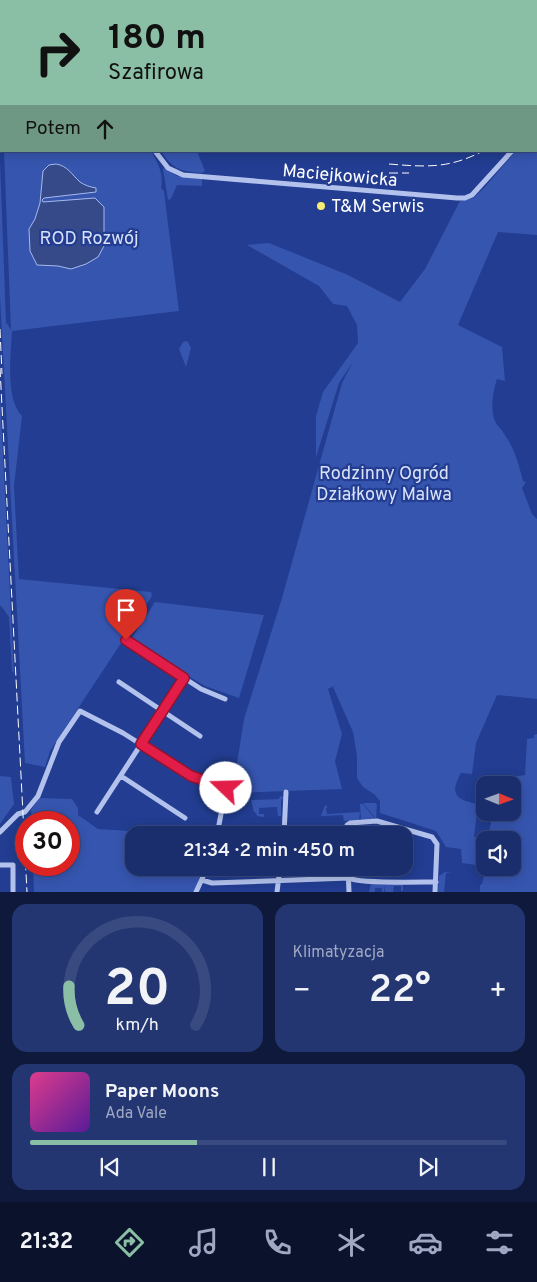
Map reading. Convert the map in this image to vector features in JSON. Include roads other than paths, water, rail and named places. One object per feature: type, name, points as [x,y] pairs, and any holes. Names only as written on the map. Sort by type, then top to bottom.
[{"type":"street","name":"Maciejkowicka","points":[[157,152],[168,168],[183,175],[465,198],[472,194],[511,152]]},
{"type":"street","points":[[126,640],[201,689],[225,700]]},
{"type":"street","points":[[96,812],[184,678]]},
{"type":"street","points":[[119,682],[200,736]]},
{"type":"street","points":[[0,832],[18,814],[25,812],[38,796],[59,742],[80,711],[117,729],[191,776],[222,783],[226,788]]},
{"type":"street","points":[[121,776],[185,818]]},
{"type":"street","points":[[222,783],[226,779],[231,781],[231,786],[226,788]]},
{"type":"street","points":[[219,826],[226,788]]},
{"type":"street","points":[[284,826],[286,792]]},
{"type":"street","points":[[347,826],[350,823],[378,821],[395,826]]},
{"type":"street","points":[[413,831],[432,837],[437,844],[435,892]]},
{"type":"street","points":[[0,865],[13,865],[14,892]]},
{"type":"street","points":[[196,892],[204,876]]},
{"type":"street","points":[[278,892],[279,876]]},
{"type":"street","points":[[202,880],[212,883],[349,878],[367,881],[436,882]]},
{"type":"street","points":[[349,878],[349,892]]},
{"type":"railway","points":[[389,164],[414,166],[448,164],[481,152]]},
{"type":"railway","points":[[389,173],[409,173]]},
{"type":"railway","points":[[0,329],[2,374]]},
{"type":"railway","points":[[0,368],[27,892]]},
{"type":"place","name":"T&M Serwis","points":[[321,206]]},
{"type":"park label","name":"ROD Rozwój","points":[[89,238]]},
{"type":"park label","name":"Rodzinny Ogród Działkowy Malwa","points":[[384,483]]}]
